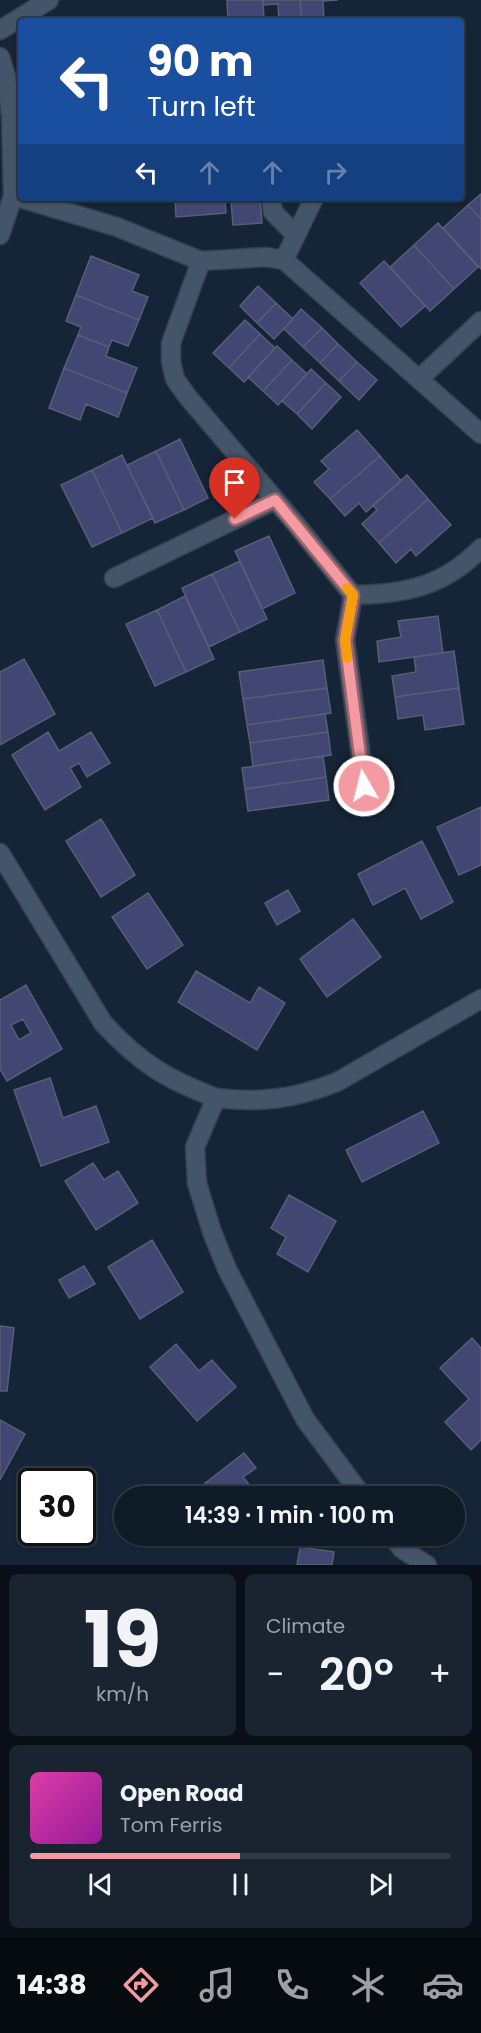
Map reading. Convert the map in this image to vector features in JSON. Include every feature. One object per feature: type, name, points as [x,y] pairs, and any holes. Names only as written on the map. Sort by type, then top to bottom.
[{"type":"street","points":[[20,18],[49,0]]},
{"type":"street","points":[[0,30],[18,19]]},
{"type":"street","points":[[0,57],[6,76],[11,116],[13,196],[0,235]]},
{"type":"street","points":[[13,196],[18,197]]},
{"type":"street","points":[[30,201],[117,227],[201,261],[266,257],[284,260],[481,435]]},
{"type":"street","points":[[271,201],[273,212],[296,235]]},
{"type":"street","points":[[284,260],[313,201]]},
{"type":"street","points":[[201,261],[171,343],[171,361],[175,379],[353,595],[345,640],[364,786]]},
{"type":"street","points":[[419,379],[481,321]]},
{"type":"street","points":[[114,578],[275,500]]},
{"type":"street","points":[[353,595],[389,594],[417,589],[469,560],[481,548]]},
{"type":"street","points":[[0,854],[103,1023],[150,1067],[182,1085],[216,1098],[267,1101],[314,1091],[337,1082],[481,999]]},
{"type":"street","points":[[216,1098],[195,1147],[197,1183],[212,1232],[227,1269],[305,1419],[355,1486]]},
{"type":"street","points":[[400,1546],[427,1565]]},
{"type":"building","points":[[227,0],[263,0],[264,18],[228,18]]},
{"type":"building","points":[[263,0],[300,0],[302,18],[279,18],[278,4],[263,5]]},
{"type":"building","points":[[300,0],[338,0],[323,1],[324,18],[302,18]]},
{"type":"building","points":[[481,194],[481,219],[468,205]]},
{"type":"building","points":[[175,201],[225,201],[226,213],[176,217]]},
{"type":"building","points":[[260,201],[262,223],[233,225],[231,202]]},
{"type":"building","points":[[468,205],[481,219],[481,269],[443,228]]},
{"type":"building","points":[[438,223],[478,267],[454,289],[414,245]]},
{"type":"building","points":[[414,245],[454,289],[430,311],[390,267]]},
{"type":"building","points":[[91,256],[139,275],[132,291],[148,297],[139,320],[76,295]]},
{"type":"building","points":[[384,261],[425,306],[401,327],[360,283]]},
{"type":"building","points":[[258,286],[276,303],[257,323],[240,306]]},
{"type":"building","points":[[76,295],[139,320],[128,346],[112,340],[109,347],[78,335],[81,327],[66,321]]},
{"type":"building","points":[[276,303],[293,319],[274,339],[257,323]]},
{"type":"building","points":[[301,309],[322,328],[303,347],[284,329]]},
{"type":"building","points":[[245,320],[260,334],[229,368],[213,353]]},
{"type":"building","points":[[322,328],[338,344],[320,363],[303,347]]},
{"type":"building","points":[[260,334],[275,348],[244,382],[229,368]]},
{"type":"building","points":[[78,335],[109,347],[106,356],[137,368],[127,393],[64,368]]},
{"type":"building","points":[[338,344],[357,362],[339,381],[320,363]]},
{"type":"building","points":[[277,346],[292,360],[263,391],[248,377]]},
{"type":"building","points":[[292,360],[307,374],[278,405],[263,391]]},
{"type":"building","points":[[357,362],[377,380],[359,400],[339,381]]},
{"type":"building","points":[[64,368],[127,393],[118,417],[86,404],[80,420],[49,408]]},
{"type":"building","points":[[311,369],[326,383],[297,414],[282,401]]},
{"type":"building","points":[[326,383],[341,397],[312,429],[297,414]]},
{"type":"building","points":[[357,430],[380,456],[330,499],[314,482],[329,469],[321,461]]},
{"type":"building","points":[[180,439],[208,498],[184,510],[156,451]]},
{"type":"building","points":[[156,451],[184,510],[155,523],[127,465]]},
{"type":"building","points":[[122,455],[153,518],[122,533],[92,470]]},
{"type":"building","points":[[380,456],[401,481],[366,512],[359,503],[345,516],[330,499]]},
{"type":"building","points":[[92,470],[122,533],[92,547],[61,485]]},
{"type":"building","points":[[407,475],[428,499],[379,543],[362,524],[377,510],[373,505]]},
{"type":"building","points":[[428,499],[451,525],[416,556],[411,549],[396,563],[379,543]]},
{"type":"building","points":[[269,536],[295,593],[262,609],[235,551]]},
{"type":"building","points":[[240,561],[267,619],[240,632],[212,574]]},
{"type":"building","points":[[212,574],[240,632],[209,647],[182,588]]},
{"type":"building","points":[[185,596],[214,659],[186,672],[157,610]]},
{"type":"building","points":[[157,610],[186,672],[155,686],[126,624]]},
{"type":"building","points":[[438,616],[443,653],[379,662],[377,641],[401,637],[398,621]]},
{"type":"building","points":[[454,651],[459,688],[395,697],[392,676],[416,672],[414,657]]},
{"type":"building","points":[[24,659],[55,714],[0,745],[0,672]]},
{"type":"building","points":[[323,660],[327,688],[243,699],[239,672]]},
{"type":"building","points":[[327,688],[331,713],[247,725],[243,699]]},
{"type":"building","points":[[459,688],[464,724],[425,730],[423,715],[398,719],[395,697]]},
{"type":"building","points":[[325,714],[328,732],[250,743],[247,725]]},
{"type":"building","points":[[48,732],[59,751],[91,732],[110,763],[87,777],[79,763],[70,768],[81,787],[45,810],[12,755]]},
{"type":"building","points":[[328,732],[331,755],[253,766],[250,743]]},
{"type":"building","points":[[323,756],[326,777],[245,789],[242,768]]},
{"type":"building","points":[[326,777],[329,800],[248,811],[245,789]]},
{"type":"building","points":[[481,807],[481,865],[459,875],[437,827]]},
{"type":"building","points":[[101,819],[135,875],[101,897],[66,841]]},
{"type":"building","points":[[422,841],[453,902],[421,919],[405,888],[373,905],[358,874]]},
{"type":"building","points":[[288,890],[300,911],[277,925],[265,903]]},
{"type":"building","points":[[148,893],[183,945],[147,969],[112,917]]},
{"type":"building","points":[[353,919],[381,957],[327,997],[300,959]]},
{"type":"building","points":[[196,971],[250,1003],[259,987],[285,1003],[257,1050],[178,1002]]},
{"type":"building","points":[[26,985],[62,1049],[7,1081],[0,1069],[0,1000]],"holes":[[[23,1019],[31,1033],[19,1040],[11,1025]]]},
{"type":"building","points":[[50,1078],[63,1118],[96,1106],[109,1142],[41,1166],[14,1090]]},
{"type":"building","points":[[423,1111],[439,1143],[362,1182],[346,1150]]},
{"type":"building","points":[[93,1163],[104,1180],[118,1171],[138,1203],[96,1230],[65,1181]]},
{"type":"building","points":[[289,1195],[336,1221],[308,1272],[277,1254],[286,1237],[271,1228]]},
{"type":"building","points":[[152,1240],[183,1292],[140,1319],[108,1267]]},
{"type":"building","points":[[84,1266],[95,1284],[69,1298],[59,1280]]},
{"type":"building","points":[[0,1326],[14,1328],[7,1391],[0,1391]]},
{"type":"building","points":[[472,1338],[481,1348],[481,1440],[471,1450],[445,1422],[469,1399],[440,1368]]},
{"type":"building","points":[[176,1344],[199,1371],[212,1360],[236,1387],[197,1421],[150,1367]]},
{"type":"building","points":[[0,1420],[25,1434],[0,1480]]},
{"type":"building","points":[[244,1453],[256,1468],[243,1477],[250,1486],[201,1486]]},
{"type":"building","points":[[300,1547],[334,1552],[332,1565],[297,1565]]},
{"type":"slow traffic","points":[[347,588],[353,595],[345,640],[347,658]]},
{"type":"route","points":[[235,519],[275,500],[353,595],[345,640],[364,786]]}]
